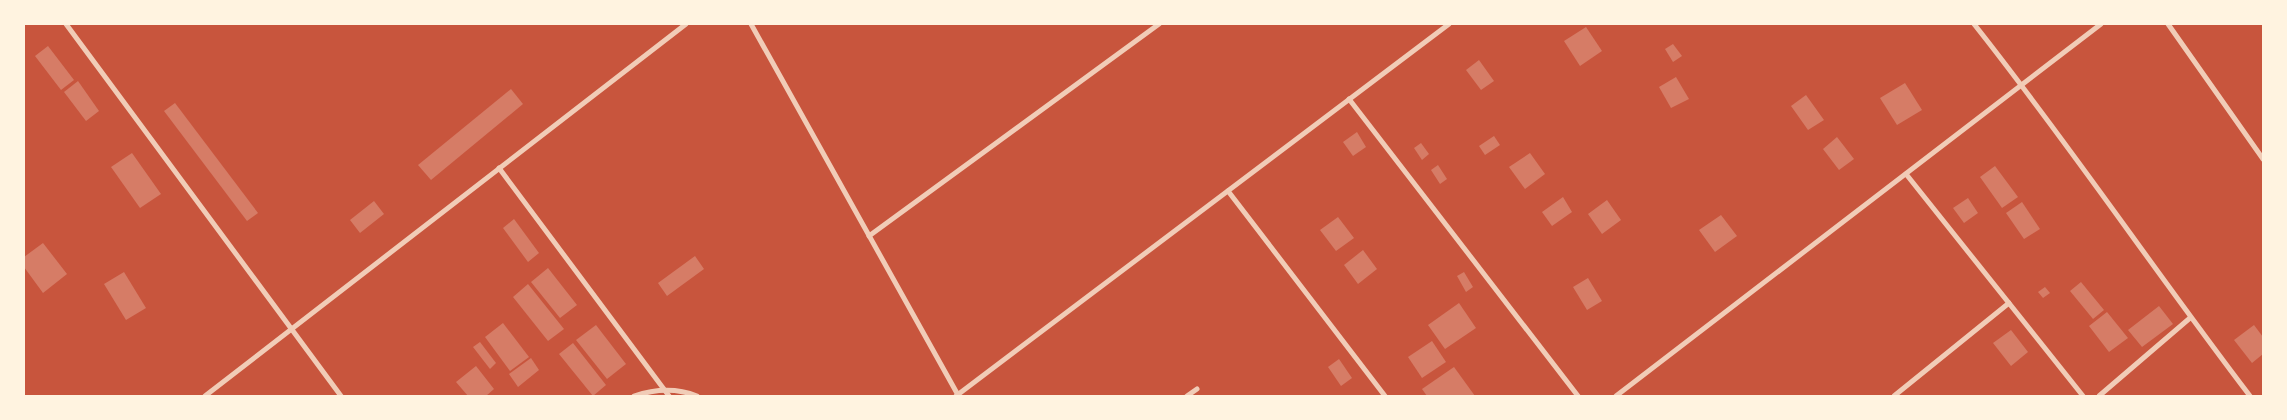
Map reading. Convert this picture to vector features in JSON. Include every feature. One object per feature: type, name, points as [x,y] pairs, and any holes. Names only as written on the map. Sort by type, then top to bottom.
[{"type":"street","points":[[66,24],[341,396]]},
{"type":"street","points":[[205,396],[686,24]]},
{"type":"street","points":[[751,24],[957,396],[1449,24]]},
{"type":"street","points":[[869,236],[1159,24]]},
{"type":"street","points":[[1974,24],[2022,85],[2190,318],[2250,396]]},
{"type":"street","points":[[1616,396],[2101,24]]},
{"type":"street","points":[[2168,24],[2263,159]]},
{"type":"street","points":[[1349,99],[1578,396]]},
{"type":"street","points":[[499,168],[670,396]]},
{"type":"street","points":[[1906,174],[2084,396]]},
{"type":"street","points":[[1228,191],[1385,396]]},
{"type":"street","points":[[1894,396],[2008,303]]},
{"type":"street","points":[[2099,396],[2190,318]]},
{"type":"street","points":[[1187,396],[1197,389]]},
{"type":"street","points":[[634,396],[646,392],[681,390],[697,396]]},
{"type":"building","points":[[1586,27],[1602,51],[1580,66],[1564,41]]},
{"type":"building","points":[[1673,44],[1682,56],[1673,62],[1665,49]]},
{"type":"building","points":[[48,46],[74,80],[61,90],[35,56]]},
{"type":"building","points":[[1479,60],[1494,81],[1481,90],[1466,70]]},
{"type":"building","points":[[1676,77],[1689,99],[1671,108],[1659,87]]},
{"type":"building","points":[[78,81],[99,111],[86,121],[64,92]]},
{"type":"building","points":[[1905,83],[1922,110],[1897,125],[1880,98]]},
{"type":"building","points":[[511,89],[523,104],[431,180],[418,165]]},
{"type":"building","points":[[1806,95],[1824,120],[1808,130],[1791,106]]},
{"type":"building","points":[[175,103],[258,213],[247,221],[164,111]]},
{"type":"building","points":[[1357,132],[1366,147],[1353,156],[1343,142]]},
{"type":"building","points":[[1494,136],[1500,145],[1485,155],[1479,146]]},
{"type":"building","points":[[1837,137],[1854,159],[1839,170],[1823,149]]},
{"type":"building","points":[[1421,143],[1429,154],[1422,160],[1414,148]]},
{"type":"building","points":[[132,153],[161,194],[140,208],[111,167]]},
{"type":"building","points":[[1530,153],[1545,174],[1525,189],[1509,167]]},
{"type":"building","points":[[1438,165],[1447,179],[1440,184],[1431,170]]},
{"type":"building","points":[[1995,166],[2018,197],[2002,208],[1980,177]]},
{"type":"building","points":[[1563,197],[1572,212],[1552,226],[1542,212]]},
{"type":"building","points":[[1968,198],[1978,213],[1964,223],[1953,208]]},
{"type":"building","points":[[1607,200],[1621,220],[1602,234],[1588,214]]},
{"type":"building","points":[[374,201],[384,214],[360,233],[350,220]]},
{"type":"building","points":[[2022,202],[2040,229],[2024,239],[2006,213]]},
{"type":"building","points":[[1721,215],[1737,236],[1715,252],[1699,230]]},
{"type":"building","points":[[1338,217],[1354,238],[1336,251],[1320,230]]},
{"type":"building","points":[[514,219],[539,253],[528,262],[503,228]]},
{"type":"building","points":[[43,243],[67,274],[43,293],[24,267],[24,257]]},
{"type":"building","points":[[1363,250],[1377,269],[1358,284],[1344,265]]},
{"type":"building","points":[[695,256],[704,269],[667,296],[658,283]]},
{"type":"building","points":[[548,268],[577,305],[560,318],[531,282]]},
{"type":"building","points":[[124,272],[146,308],[126,320],[104,284]]},
{"type":"building","points":[[1464,272],[1473,287],[1466,292],[1457,276]]},
{"type":"building","points":[[1588,278],[1602,301],[1587,310],[1573,287]]},
{"type":"building","points":[[2081,282],[2104,310],[2093,319],[2070,291]]},
{"type":"building","points":[[528,284],[564,329],[548,341],[513,297]]},
{"type":"building","points":[[2045,287],[2050,293],[2043,298],[2038,292]]},
{"type":"building","points":[[1459,303],[1476,328],[1445,349],[1428,325]]},
{"type":"building","points":[[2159,306],[2173,324],[2142,347],[2128,330]]},
{"type":"building","points":[[2107,312],[2128,338],[2109,352],[2089,326]]},
{"type":"building","points":[[503,323],[529,357],[510,371],[485,337]]},
{"type":"building","points":[[596,325],[626,364],[607,379],[576,340]]},
{"type":"building","points":[[2254,325],[2263,337],[2263,354],[2252,363],[2234,340]]},
{"type":"building","points":[[2011,330],[2028,352],[2011,366],[1993,343]]},
{"type":"building","points":[[1432,341],[1446,362],[1422,378],[1408,357]]},
{"type":"building","points":[[480,342],[496,363],[490,369],[473,347]]},
{"type":"building","points":[[573,343],[606,385],[593,396],[559,354]]},
{"type":"building","points":[[531,358],[539,370],[518,387],[509,374]]},
{"type":"building","points":[[1339,359],[1352,378],[1341,386],[1328,367]]},
{"type":"building","points":[[476,366],[494,389],[486,396],[468,396],[456,382]]},
{"type":"building","points":[[1454,367],[1475,396],[1427,396],[1422,389]]}]
